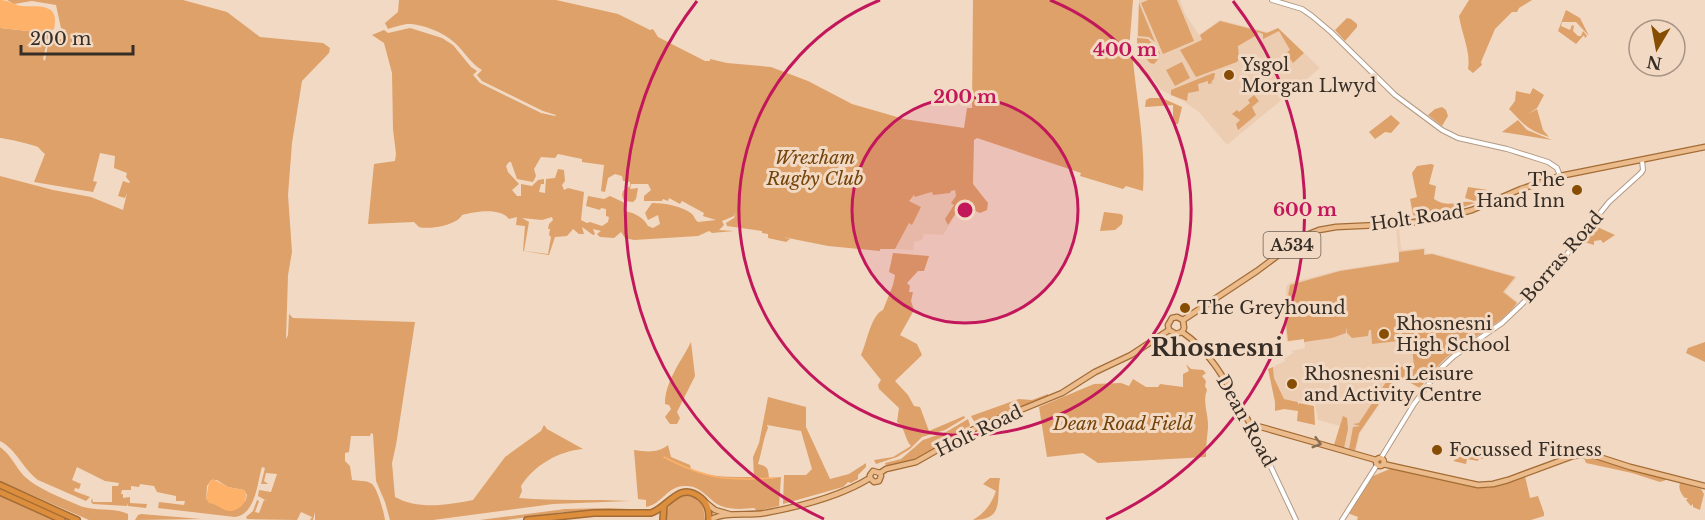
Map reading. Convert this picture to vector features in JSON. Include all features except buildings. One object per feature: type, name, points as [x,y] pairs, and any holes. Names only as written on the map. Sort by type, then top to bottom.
[{"type":"highway","points":[[0,485],[77,520]]},
{"type":"highway","points":[[0,492],[62,520]]},
{"type":"highway","points":[[527,520],[594,513],[651,513],[659,511],[669,499],[680,493],[693,494],[704,501],[709,520]]},
{"type":"highway","points":[[663,520],[665,504]]},
{"type":"main road","name":"Holt Road","points":[[1183,320],[1257,271],[1304,236],[1319,230],[1401,224],[1449,216],[1472,210],[1521,189],[1560,177],[1705,147]]},
{"type":"main road","points":[[1177,317],[1183,320],[1185,325],[1182,332],[1174,333],[1169,330],[1168,325],[1172,318],[1177,317]]},
{"type":"main road","name":"Holt Road","points":[[880,473],[886,469],[916,462],[974,429],[1062,393],[1095,372],[1131,355],[1169,330]]},
{"type":"main road","name":"Dean Road","points":[[1182,332],[1195,340],[1214,365],[1252,427]]},
{"type":"main road","points":[[1252,427],[1261,427],[1380,462],[1478,485],[1493,484],[1573,456],[1590,454],[1630,467],[1705,486]]},
{"type":"main road","points":[[709,520],[718,516],[765,513],[800,504],[856,487],[870,478],[870,473],[873,471],[882,476],[879,481],[874,482],[870,478]]},
{"type":"main road","points":[[704,501],[715,510],[735,515]]},
{"type":"street","points":[[1272,0],[1294,6],[1312,16],[1395,95],[1442,130],[1458,138],[1507,149],[1548,162],[1557,168],[1560,177]]},
{"type":"street","name":"Borras Road","points":[[1342,520],[1414,404],[1439,370],[1454,356],[1502,323],[1551,274],[1609,202],[1641,173],[1642,160]]},
{"type":"street","name":"Dean Road","points":[[1252,427],[1296,520]]},
{"type":"shaded area","points":[[0,0],[20,6],[47,8],[54,15],[54,29],[47,33],[0,28]]},
{"type":"shaded area","name":"Ysgol Morgan Llwyd","points":[[1139,0],[1180,0],[1185,14],[1199,35],[1220,20],[1267,32],[1278,28],[1320,68],[1227,145],[1199,112],[1161,90],[1152,78],[1141,72],[1136,56]]},
{"type":"shaded area","points":[[955,190],[959,209],[943,235],[924,234],[922,240],[914,242],[913,250],[895,249],[921,207],[909,201],[914,195],[916,197],[933,192],[933,195]]},
{"type":"shaded area","name":"Rhosnesni High School","points":[[1396,227],[1399,227],[1401,250],[1425,248],[1426,254],[1433,253],[1517,277],[1505,292],[1518,302],[1500,320],[1439,365],[1420,389],[1399,376],[1360,433],[1356,451],[1334,445],[1340,426],[1318,420],[1315,404],[1284,399],[1274,378],[1273,367],[1285,361],[1284,359],[1293,353],[1292,351],[1305,348],[1304,339],[1287,342],[1282,304],[1286,301],[1286,287],[1289,283],[1340,270],[1399,261]]},
{"type":"shaded area","points":[[213,479],[228,487],[244,490],[246,496],[242,506],[229,511],[209,503],[206,499],[209,482]]},
{"type":"green space","points":[[7,0],[183,0],[227,12],[260,37],[323,43],[330,48],[329,53],[302,81],[292,143],[288,195],[292,252],[288,275],[286,339],[289,314],[293,318],[415,322],[392,463],[395,497],[423,505],[443,505],[473,500],[505,457],[541,431],[544,425],[547,429],[583,449],[556,456],[540,466],[526,478],[521,486],[522,491],[519,498],[630,501],[553,504],[433,520],[390,520],[376,481],[373,434],[371,433],[370,436],[351,436],[349,452],[345,453],[345,461],[350,466],[352,480],[368,482],[374,486],[385,520],[315,520],[315,512],[313,520],[310,520],[312,517],[301,512],[297,520],[247,519],[246,517],[253,511],[257,500],[259,501],[255,512],[259,513],[264,500],[267,501],[258,496],[259,490],[271,492],[277,474],[266,473],[264,481],[268,484],[261,484],[265,468],[262,467],[251,504],[242,515],[235,517],[158,508],[159,502],[184,505],[185,501],[176,501],[176,496],[157,492],[154,486],[140,484],[139,487],[131,486],[131,490],[122,490],[121,494],[123,498],[130,497],[130,503],[147,504],[146,508],[128,506],[128,503],[127,506],[93,504],[92,498],[93,502],[112,502],[112,486],[118,486],[119,483],[105,481],[77,467],[72,480],[81,484],[79,489],[75,488],[74,491],[90,497],[86,501],[38,480],[11,449],[0,441],[0,176],[91,197],[123,210],[127,193],[125,198],[118,196],[123,181],[130,182],[126,177],[127,173],[114,168],[115,156],[100,153],[93,181],[97,182],[93,192],[34,182],[45,154],[38,147],[0,138],[0,28],[47,33],[52,31],[47,40],[42,40],[46,46],[43,59],[45,61],[48,44],[63,38],[66,30],[61,28],[56,5],[32,1],[14,4]],"holes":[[[211,480],[217,480],[228,487],[244,490],[247,495],[246,500],[240,507],[220,507],[206,499],[207,486]]]},
{"type":"green space","name":"Wrexham Rugby Club","points":[[399,0],[556,0],[618,14],[650,30],[653,29],[658,37],[705,61],[710,61],[710,59],[771,67],[808,81],[852,104],[904,119],[964,128],[967,108],[972,108],[973,0],[1133,0],[1129,50],[1132,50],[1142,138],[1143,191],[1126,186],[1123,189],[1080,176],[1081,173],[977,138],[974,140],[973,184],[988,203],[987,210],[980,213],[961,205],[948,225],[945,219],[954,205],[951,203],[956,196],[955,190],[950,193],[933,195],[932,192],[915,197],[914,195],[909,201],[921,207],[912,225],[909,223],[895,249],[880,249],[880,251],[828,246],[783,237],[790,239],[786,242],[768,238],[768,234],[762,231],[727,226],[726,223],[734,218],[736,212],[734,216],[722,221],[724,225],[719,230],[734,231],[712,233],[709,231],[698,236],[634,240],[625,238],[621,232],[614,238],[600,237],[597,234],[601,231],[593,229],[595,234],[593,235],[582,227],[584,234],[579,234],[573,229],[567,236],[555,237],[549,255],[523,251],[525,226],[516,225],[517,217],[509,219],[500,213],[480,212],[462,215],[455,222],[430,228],[419,227],[414,222],[368,224],[374,164],[395,161],[396,154],[392,73],[384,43],[372,35],[384,30],[388,33],[410,28],[442,38],[453,45],[477,71],[473,75],[480,83],[541,113],[556,115],[482,81],[477,75],[482,70],[451,39],[439,32],[413,24],[388,29],[385,23],[398,12]],"holes":[[[558,154],[582,159],[582,162],[604,165],[601,191],[605,192],[608,178],[615,174],[622,176],[623,181],[630,182],[630,186],[623,191],[624,201],[633,202],[636,199],[638,188],[630,189],[631,184],[648,184],[651,190],[644,196],[644,201],[662,201],[663,199],[668,201],[669,198],[680,204],[682,201],[704,213],[703,216],[716,220],[698,222],[684,209],[652,203],[645,213],[648,220],[658,215],[660,224],[653,228],[639,216],[625,211],[627,204],[610,196],[604,199],[588,196],[586,206],[600,210],[601,208],[606,209],[606,216],[609,217],[608,222],[602,226],[587,223],[581,220],[584,192],[568,188],[564,190],[562,185],[565,181],[564,170],[558,169],[555,178],[546,179],[545,193],[539,192],[544,179],[538,180],[532,186],[521,184],[521,196],[517,196],[512,190],[519,184],[508,172],[506,166],[509,162],[511,162],[517,179],[533,182],[536,176],[534,169],[541,157],[555,158]],[[552,217],[553,220],[548,229],[550,229],[551,237],[548,254],[524,251],[529,222],[522,218],[542,220]]]},
{"type":"green space","points":[[1148,0],[1177,0],[1194,41],[1163,54],[1141,3]]},
{"type":"green space","points":[[1469,0],[1532,0],[1519,8],[1517,12],[1512,12],[1495,29],[1481,62],[1482,65],[1473,73],[1468,69],[1467,50],[1459,16]]},
{"type":"green space","points":[[1139,3],[1155,42],[1149,37],[1138,36]]},
{"type":"green space","points":[[1566,10],[1580,18],[1589,36],[1576,22],[1562,22],[1561,26],[1570,30],[1572,25],[1574,26],[1573,31],[1578,36],[1581,36],[1583,31],[1587,36],[1585,38],[1584,35],[1576,44],[1558,31]]},
{"type":"green space","points":[[1347,18],[1357,24],[1357,27],[1345,41],[1335,30]]},
{"type":"green space","points":[[1220,21],[1267,33],[1278,28],[1304,53],[1293,63],[1286,53],[1290,50],[1279,31],[1263,39],[1263,34],[1258,32],[1257,35],[1238,46],[1239,59],[1237,62],[1196,77],[1180,50],[1202,40],[1200,35]]},
{"type":"green space","points":[[1137,38],[1148,39],[1160,53],[1160,57],[1154,64],[1143,55],[1138,60]]},
{"type":"green space","points":[[1182,62],[1190,78],[1175,86],[1166,70]]},
{"type":"green space","points":[[1215,73],[1214,79],[1211,82],[1213,83],[1208,84],[1208,81],[1198,84],[1199,91],[1188,93],[1187,101],[1171,95],[1171,90]]},
{"type":"green space","points":[[1533,88],[1544,95],[1537,108],[1528,114],[1537,109],[1543,130],[1549,137],[1526,126],[1509,109],[1515,101],[1516,91],[1530,94]]},
{"type":"green space","points":[[1254,95],[1259,101],[1252,107],[1256,115],[1238,130],[1236,124],[1240,120],[1232,114],[1237,110],[1239,112],[1250,103],[1248,100]]},
{"type":"green space","points":[[1162,98],[1182,107],[1178,124],[1173,124],[1173,105],[1145,107],[1146,100]]},
{"type":"green space","points":[[1442,107],[1448,116],[1442,126],[1428,115]]},
{"type":"green space","points":[[1391,115],[1400,123],[1391,133],[1385,132],[1375,139],[1369,132]]},
{"type":"green space","points":[[1518,120],[1527,130],[1552,140],[1502,132]]},
{"type":"green space","points":[[1434,165],[1429,184],[1436,186],[1434,199],[1445,204],[1475,203],[1449,212],[1424,214],[1418,217],[1413,215],[1410,199],[1417,197],[1412,173],[1417,166]]},
{"type":"green space","points":[[1468,187],[1488,190],[1488,193],[1492,195],[1474,201],[1465,198]]},
{"type":"green space","points":[[1104,212],[1121,214],[1122,224],[1115,230],[1100,231]]},
{"type":"green space","points":[[1595,226],[1615,235],[1603,243],[1601,240],[1594,241],[1594,245],[1584,242],[1583,240]]},
{"type":"green space","name":"Rhosnesni High School","points":[[1424,249],[1424,255],[1432,254],[1515,277],[1503,292],[1517,303],[1503,318],[1447,357],[1420,388],[1398,376],[1359,433],[1355,450],[1349,449],[1353,427],[1360,426],[1353,424],[1359,423],[1388,379],[1385,377],[1400,367],[1414,366],[1411,339],[1401,340],[1402,326],[1400,326],[1398,341],[1372,344],[1371,330],[1368,336],[1352,338],[1347,333],[1346,326],[1346,333],[1332,338],[1304,342],[1304,339],[1288,341],[1284,305],[1290,285],[1340,271],[1399,262],[1399,252]]},
{"type":"green space","points":[[893,253],[929,256],[924,271],[918,271],[907,283],[910,286],[909,292],[913,292],[911,301],[914,310],[900,335],[917,344],[922,355],[895,381],[908,395],[914,406],[920,407],[929,431],[964,416],[965,418],[945,430],[922,437],[910,449],[897,457],[876,464],[874,460],[893,457],[911,446],[897,422],[899,408],[879,389],[878,385],[881,380],[861,355],[872,323],[883,310],[893,285],[895,275],[889,272]]},
{"type":"green space","points":[[691,342],[695,376],[677,412],[680,418],[677,424],[670,424],[665,417],[671,409],[665,404],[668,387]]},
{"type":"green space","points":[[1705,342],[1705,362],[1686,353],[1688,348]]},
{"type":"green space","name":"Dean Road Field","points":[[1186,364],[1191,369],[1203,370],[1206,373],[1202,376],[1206,381],[1207,390],[1205,399],[1208,423],[1206,457],[1098,463],[1083,453],[1047,457],[1039,407],[1094,384],[1121,383],[1129,386],[1133,379],[1146,387],[1158,387],[1160,384],[1183,387],[1183,374],[1189,371]]},
{"type":"green space","points":[[1273,367],[1274,378],[1284,399],[1298,402],[1298,405],[1299,403],[1314,406],[1315,425],[1297,421],[1298,411],[1284,409],[1275,411],[1268,369]]},
{"type":"green space","points":[[1048,394],[1048,396],[979,424],[975,423],[971,416],[1019,399],[1032,400]]},
{"type":"green space","points":[[768,397],[806,407],[806,427],[830,479],[849,474],[866,463],[858,479],[851,483],[848,482],[843,487],[783,504],[784,475],[806,475],[812,469],[801,431],[767,425],[758,464],[767,468],[769,478],[781,477],[779,506],[757,511],[754,508],[725,507],[696,488],[686,486],[674,488],[657,502],[646,507],[646,500],[638,499],[634,450],[652,451],[668,445],[671,457],[690,465],[691,469],[699,472],[722,476],[754,477],[753,457],[759,443]]},
{"type":"green space","points":[[1343,416],[1347,418],[1348,429],[1344,448],[1334,445]]},
{"type":"green space","points":[[968,419],[970,425],[968,429],[923,457],[886,466],[885,463],[901,459],[923,440],[946,432]]},
{"type":"green space","points":[[1467,445],[1478,447],[1483,459],[1479,458],[1478,461],[1467,459],[1466,464],[1453,461],[1465,454]]},
{"type":"green space","points":[[0,447],[24,476],[42,489],[84,507],[128,514],[128,520],[89,520],[0,481]]},
{"type":"green space","points":[[1588,456],[1666,478],[1666,480],[1660,482],[1586,463],[1584,458]]},
{"type":"green space","points":[[1392,468],[1487,488],[1525,476],[1530,498],[1538,496],[1544,516],[1531,520],[1357,520],[1358,517],[1350,514],[1350,511],[1371,477]]},
{"type":"green space","points":[[990,478],[1000,478],[995,512],[983,519],[973,520],[990,504],[996,491],[983,484]]},
{"type":"green space","points":[[1680,483],[1701,489],[1704,494],[1700,510],[1693,507],[1693,504],[1691,506],[1686,500],[1688,498],[1681,493]]},
{"type":"green space","points":[[687,495],[694,497],[703,505],[705,520],[667,520],[667,510],[671,503]]},
{"type":"green space","points":[[0,496],[54,520],[0,520]]},
{"type":"green space","points":[[565,509],[649,510],[563,512],[506,520],[480,520]]},
{"type":"green space","points":[[141,514],[201,519],[135,520]]},
{"type":"waterway","points":[[664,457],[692,470],[717,477],[774,478]]},
{"type":"place","name":"Ysgol Morgan Llwyd","points":[[1229,75]]},
{"type":"place","name":"The Hand Inn","points":[[1577,190]]},
{"type":"place","name":"The Greyhound","points":[[1185,308]]},
{"type":"place","name":"Rhosnesni High School","points":[[1384,334]]},
{"type":"place","name":"Rhosnesni Leisure and Activity Centre","points":[[1292,384]]},
{"type":"place","name":"Focussed Fitness","points":[[1437,450]]},
{"type":"district","name":"Rhosnesni","points":[[1217,347]]}]
